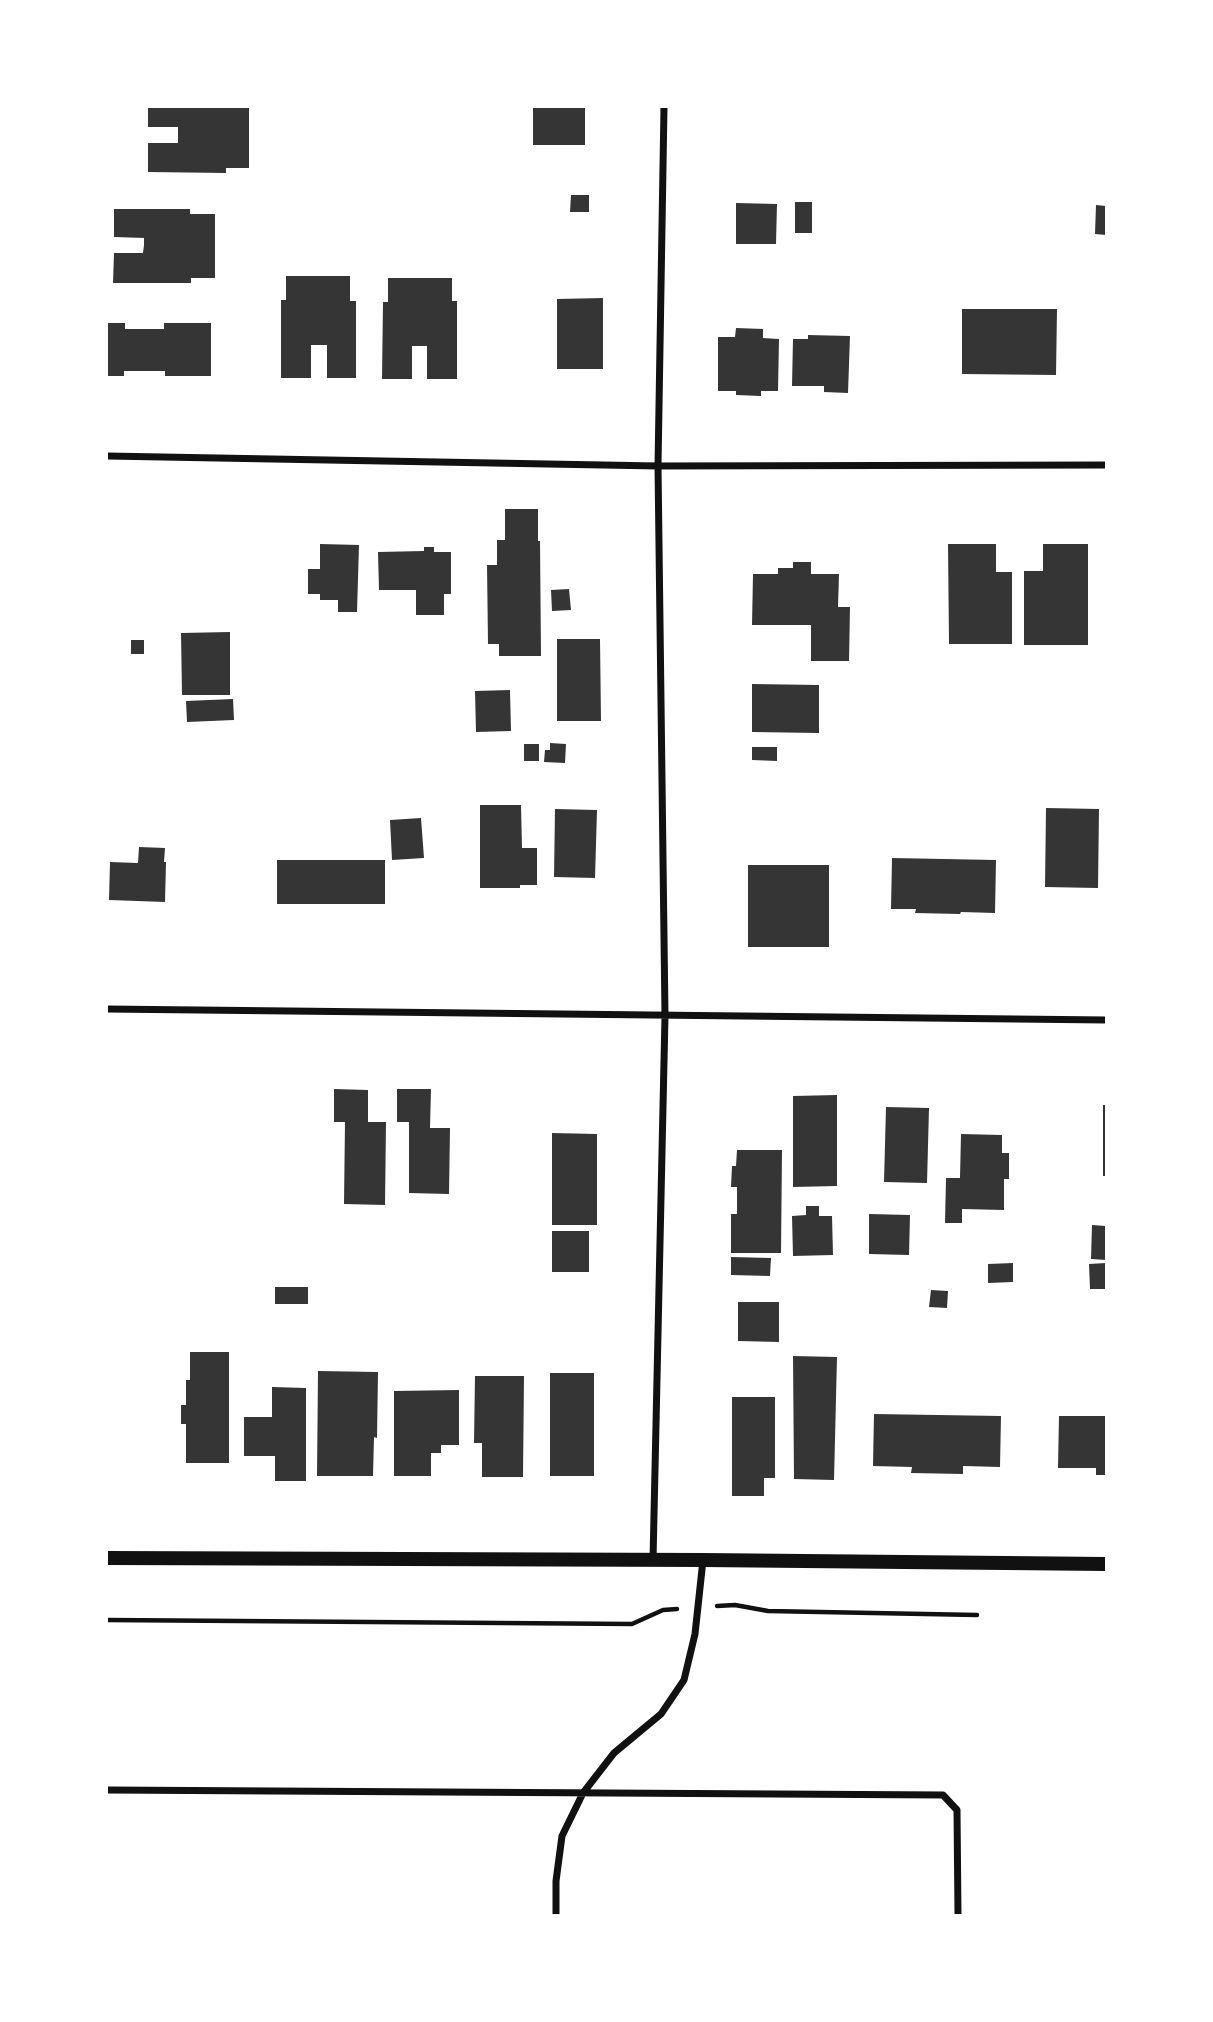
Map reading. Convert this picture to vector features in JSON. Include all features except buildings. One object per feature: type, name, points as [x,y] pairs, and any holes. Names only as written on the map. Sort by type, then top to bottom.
[{"type":"main road","points":[[107,1558],[1106,1564]]},
{"type":"street","points":[[653,1560],[665,1016],[658,466],[664,107]]},
{"type":"street","points":[[107,456],[658,466],[1106,465]]},
{"type":"street","points":[[107,1009],[1106,1020]]},
{"type":"street","points":[[556,1915],[556,1881],[562,1836],[583,1793],[614,1754],[661,1714],[684,1680],[695,1634],[703,1560]]},
{"type":"street","points":[[107,1790],[943,1795],[957,1810],[958,1915]]},
{"type":"path","points":[[735,1605],[768,1611],[977,1615]]},
{"type":"path","points":[[107,1619],[632,1623],[663,1610]]}]
